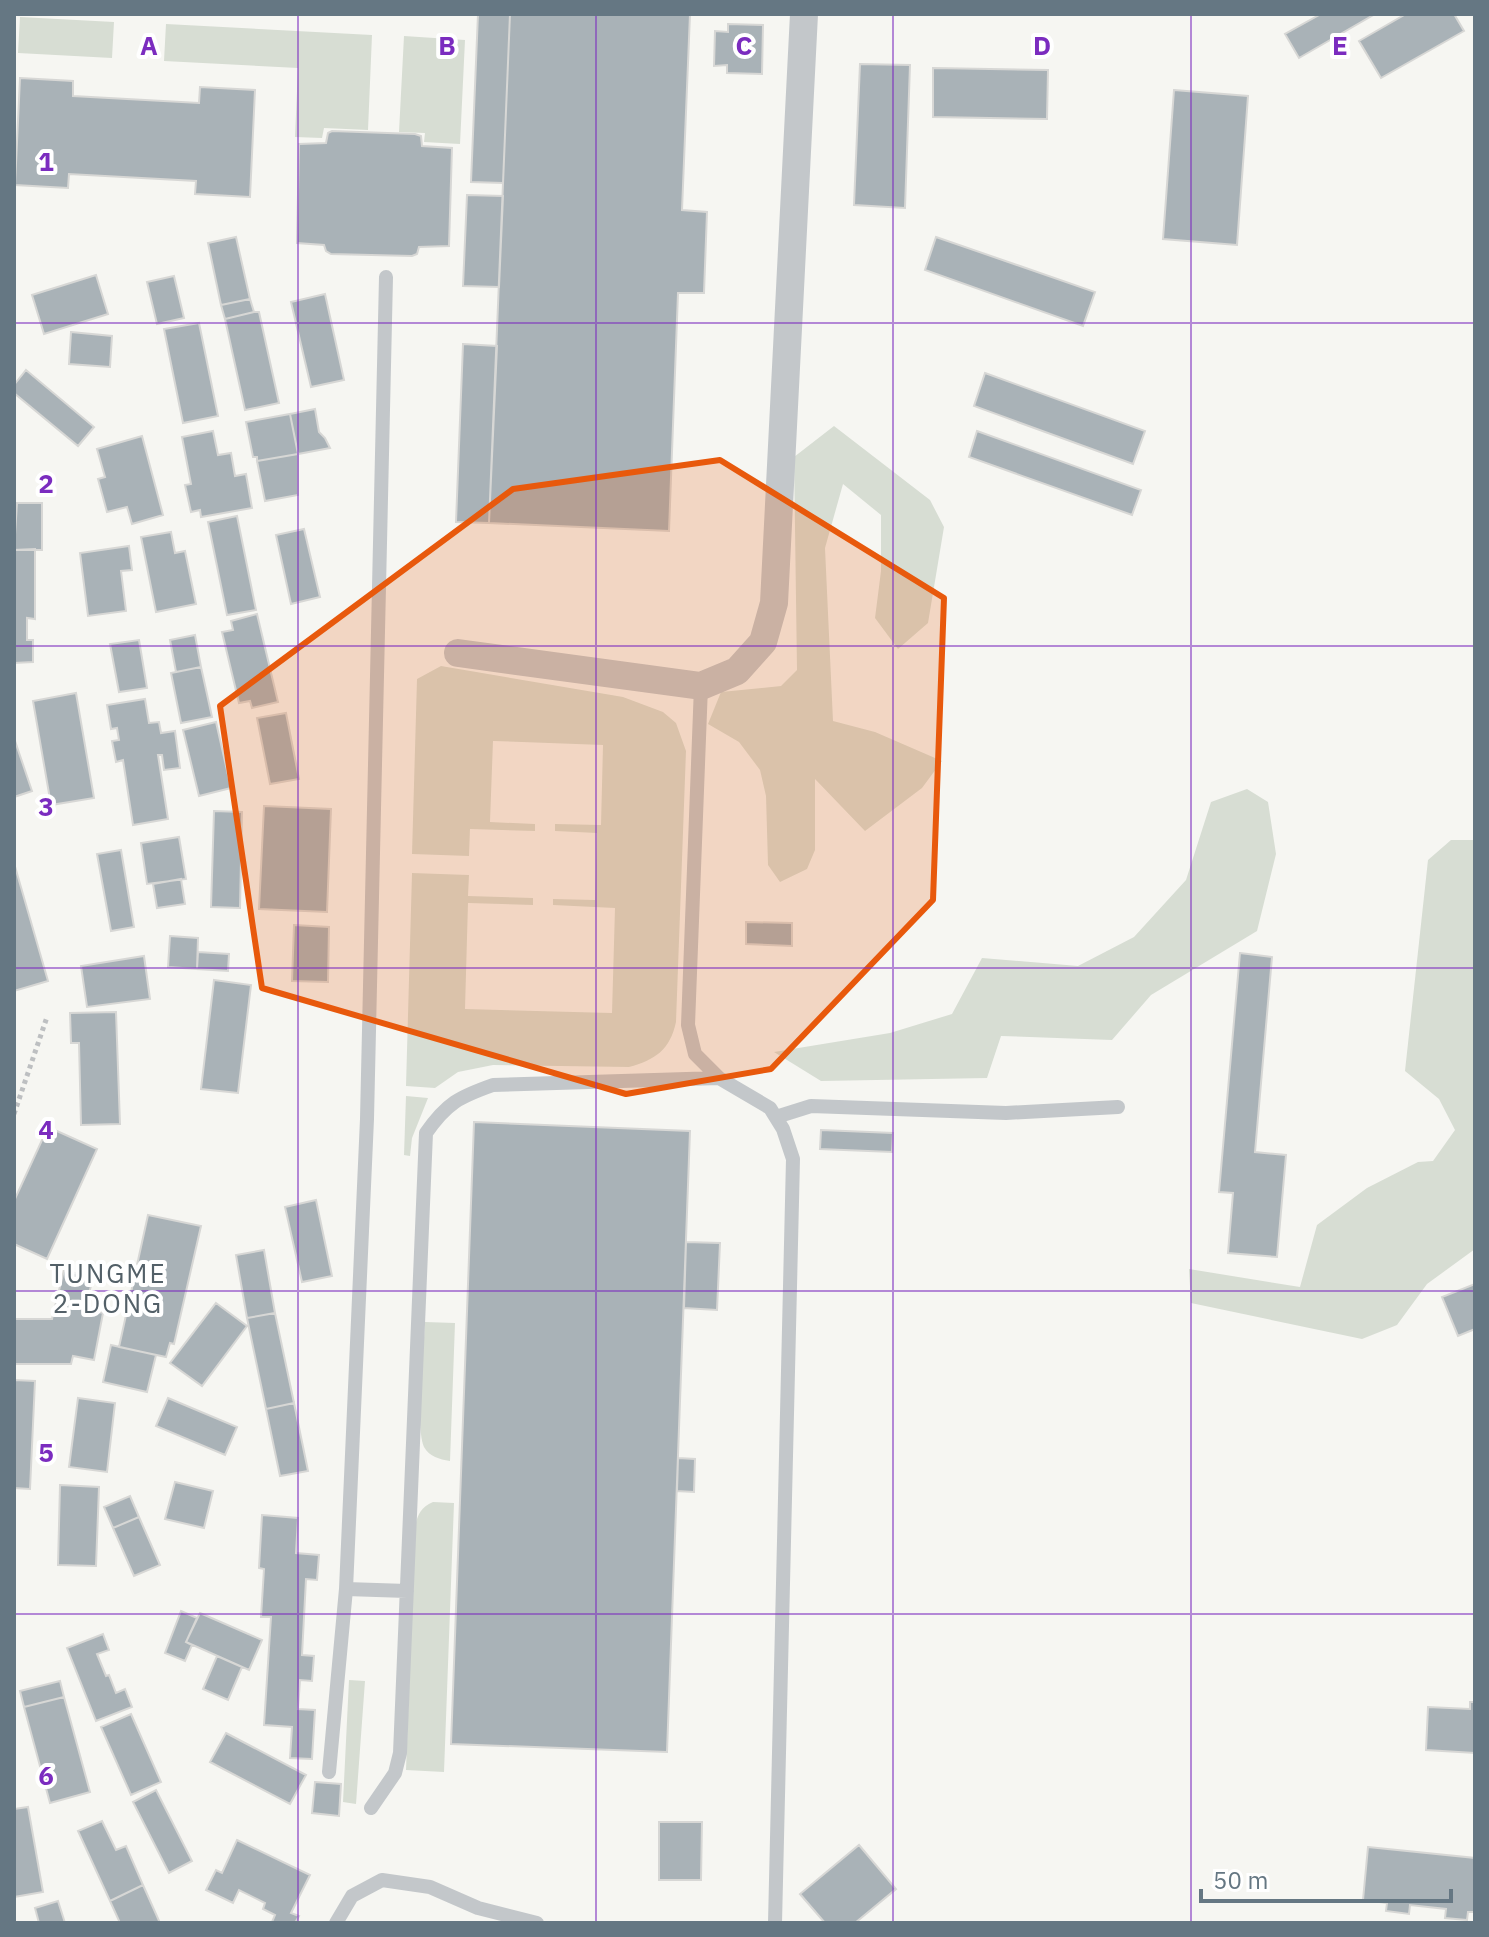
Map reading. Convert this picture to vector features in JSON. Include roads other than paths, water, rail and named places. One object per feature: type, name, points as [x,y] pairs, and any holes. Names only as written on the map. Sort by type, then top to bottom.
[{"type":"street","points":[[458,653],[701,686],[737,671],[763,642],[774,603],[804,14]]},
{"type":"lane","points":[[329,1772],[346,1589],[367,1119],[386,277]]},
{"type":"lane","points":[[701,686],[688,1025],[695,1054],[719,1078],[770,1108],[783,1129],[793,1159],[775,1923]]},
{"type":"lane","points":[[371,1808],[395,1773],[400,1753],[426,1133],[443,1109],[463,1095],[493,1085],[719,1078]]},
{"type":"lane","points":[[776,1117],[811,1106],[1006,1113],[1118,1107]]},
{"type":"lane","points":[[346,1589],[407,1591]]},
{"type":"lane","points":[[336,1923],[352,1896],[382,1880],[430,1887],[478,1908],[537,1923]]},
{"type":"district","name":"TUNGME 2-DONG","points":[[108,1288]]}]
